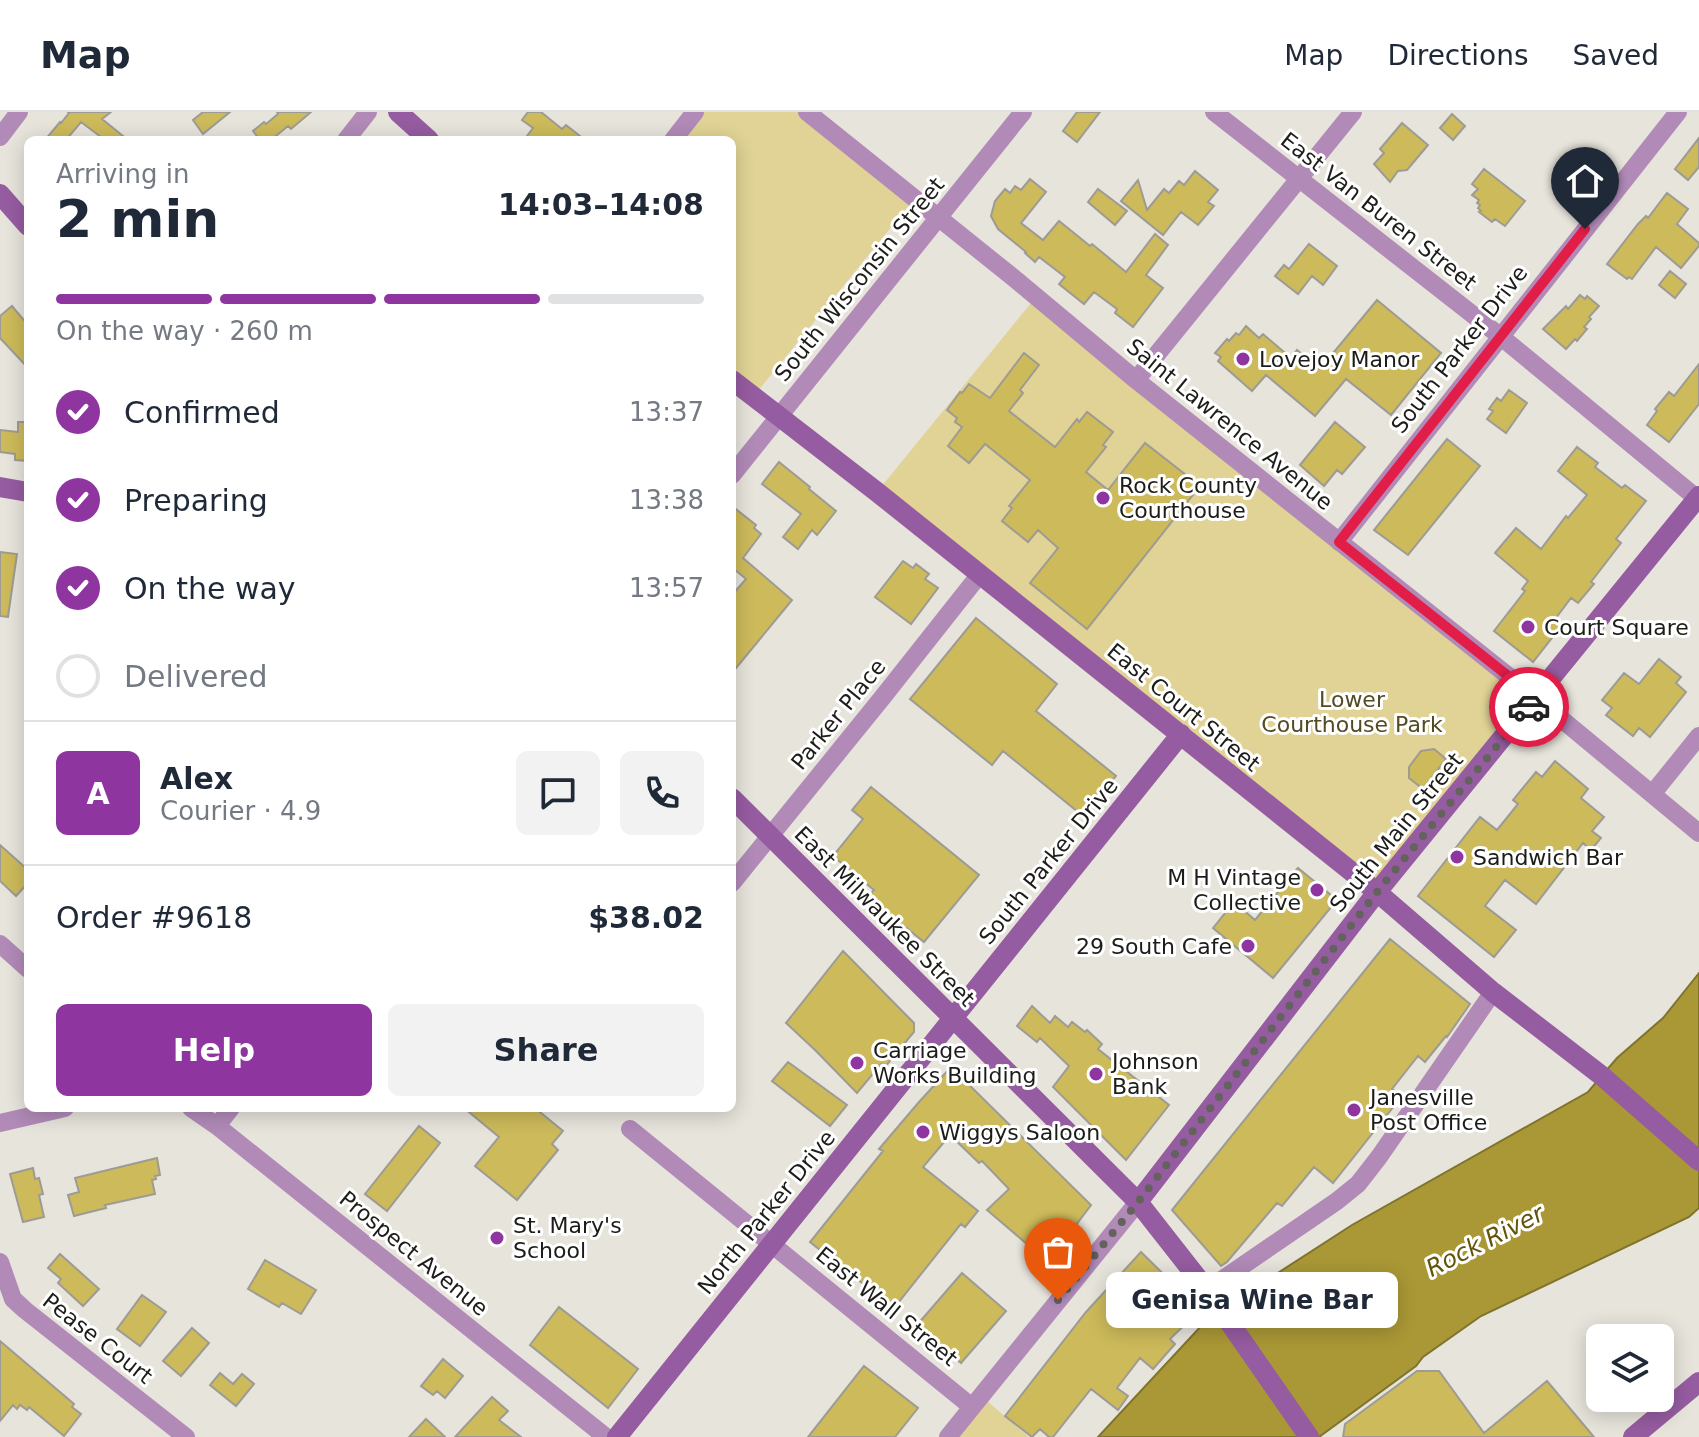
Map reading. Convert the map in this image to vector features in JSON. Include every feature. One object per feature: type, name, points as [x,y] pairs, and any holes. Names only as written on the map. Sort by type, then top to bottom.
[{"type":"main road","points":[[398,112],[425,136]]},
{"type":"main road","points":[[0,194],[24,221]]},
{"type":"main road","name":"East Court Street","points":[[736,383],[1377,892],[1493,992],[1602,1076],[1699,1161]]},
{"type":"main road","points":[[0,487],[24,491]]},
{"type":"main road","name":"South Main Street","points":[[1138,1202],[1377,892],[1698,498]]},
{"type":"main road","name":"South Parker Drive","points":[[953,1018],[1181,734]]},
{"type":"main road","name":"East Milwaukee Street","points":[[736,802],[1138,1202],[1207,1290],[1309,1437]]},
{"type":"main road","name":"North Parker Drive","points":[[617,1437],[953,1018]]},
{"type":"main road","points":[[1633,1437],[1699,1382]]},
{"type":"street","points":[[0,137],[19,112]]},
{"type":"street","points":[[349,136],[368,112]]},
{"type":"street","points":[[676,136],[695,112]]},
{"type":"street","name":"Saint Lawrence Avenue","points":[[807,112],[1136,380],[1536,698],[1699,833]]},
{"type":"street","name":"South Wisconsin Street","points":[[736,470],[1023,112]]},
{"type":"street","name":"East Van Buren Street","points":[[1214,112],[1500,336],[1698,498]]},
{"type":"street","points":[[1136,380],[1353,112]]},
{"type":"street","name":"South Parker Drive","points":[[1339,542],[1678,112]]},
{"type":"street","name":"Parker Place","points":[[736,878],[980,574]]},
{"type":"street","points":[[1653,793],[1699,736]]},
{"type":"street","points":[[0,944],[22,964]]},
{"type":"street","points":[[1207,1290],[1358,1184],[1493,992]]},
{"type":"street","points":[[0,1123],[48,1112]]},
{"type":"street","name":"Prospect Avenue","points":[[197,1112],[606,1437]]},
{"type":"street","points":[[217,1126],[228,1112]]},
{"type":"street","name":"East Wall Street","points":[[630,1129],[972,1407]]},
{"type":"street","points":[[948,1437],[1138,1202]]},
{"type":"street","name":"Pease Court","points":[[0,1262],[13,1299],[186,1437]]},
{"type":"green space","points":[[695,112],[807,112],[914,199],[753,397],[736,383],[736,136],[676,136]]},
{"type":"green space","name":"Lower Courthouse Park","points":[[1036,297],[1536,698],[1377,892],[877,492]]},
{"type":"green space","points":[[981,1396],[1029,1437],[951,1437]]},
{"type":"water","name":"Rock River","points":[[1699,973],[1699,1208],[1689,1217],[1481,1316],[1319,1437],[1098,1437],[1216,1313],[1352,1225],[1588,1092],[1617,1058],[1663,1018]]},
{"type":"building","points":[[111,112],[102,119],[123,136],[100,136],[81,122],[69,136],[48,136],[69,113]]},
{"type":"building","points":[[203,112],[230,112],[203,134],[193,120]]},
{"type":"building","points":[[311,112],[291,129],[288,126],[276,136],[257,136],[253,131],[278,114]]},
{"type":"building","points":[[528,112],[541,112],[562,129],[566,125],[580,136],[527,136],[533,128],[522,120]]},
{"type":"building","points":[[1077,112],[1100,112],[1077,142],[1063,131]]},
{"type":"building","points":[[1452,114],[1465,126],[1453,140],[1440,128]]},
{"type":"building","points":[[1402,123],[1428,145],[1407,170],[1398,171],[1390,182],[1374,164],[1384,153],[1380,149]]},
{"type":"building","points":[[1699,138],[1699,167],[1688,180],[1675,169]]},
{"type":"building","points":[[1484,169],[1525,201],[1505,226],[1495,219],[1492,222],[1479,212],[1479,200],[1472,195],[1478,189],[1472,184]]},
{"type":"building","points":[[1195,171],[1218,190],[1208,202],[1214,206],[1198,225],[1181,212],[1163,235],[1121,201],[1138,180],[1147,210],[1164,189],[1169,193],[1179,181],[1184,185]]},
{"type":"building","points":[[1030,179],[1046,192],[1021,223],[1043,240],[1059,221],[1126,272],[1155,234],[1168,245],[1146,275],[1163,288],[1133,327],[1115,313],[1117,309],[1094,292],[1084,304],[1059,284],[1065,277],[1039,257],[1035,262],[998,229],[991,216],[995,201],[1005,189],[1010,193],[1015,186],[1021,190]]},
{"type":"building","points":[[1098,189],[1127,211],[1115,225],[1088,202]]},
{"type":"building","points":[[1667,193],[1688,209],[1677,224],[1699,246],[1681,268],[1656,247],[1632,279],[1627,279],[1607,264]]},
{"type":"building","points":[[1309,244],[1337,266],[1323,285],[1312,276],[1298,294],[1275,276],[1284,265],[1289,269]]},
{"type":"building","points":[[1670,271],[1686,284],[1675,298],[1659,285]]},
{"type":"building","points":[[1580,295],[1585,299],[1587,296],[1599,306],[1589,317],[1591,319],[1584,327],[1587,329],[1566,349],[1543,329]]},
{"type":"building","points":[[1377,300],[1441,353],[1391,415],[1346,379],[1315,416],[1266,375],[1252,391],[1218,361],[1221,357],[1215,353],[1227,339],[1229,341],[1236,333],[1239,335],[1246,326],[1259,338],[1263,334],[1291,358],[1297,350],[1320,369]]},
{"type":"building","points":[[12,306],[24,320],[24,364],[0,338],[0,316]]},
{"type":"building","name":"Rock County Courthouse","points":[[1024,353],[1039,365],[1009,411],[1055,447],[1077,419],[1079,422],[1087,412],[1113,432],[1103,445],[1106,447],[1086,472],[1108,490],[1145,443],[1200,486],[1087,629],[1030,583],[1058,548],[1038,530],[1028,542],[1002,521],[1012,508],[1009,506],[1030,480],[985,444],[969,463],[948,446],[962,427],[947,410],[960,392],[969,384],[990,398]]},
{"type":"building","points":[[1699,364],[1699,404],[1669,442],[1647,425],[1669,392],[1674,396]]},
{"type":"building","points":[[1509,390],[1527,403],[1506,433],[1487,419],[1493,411],[1489,409],[1497,398],[1501,401]]},
{"type":"building","points":[[18,422],[24,422],[24,461],[15,460],[15,454],[0,452],[0,430],[18,432]]},
{"type":"building","points":[[1335,422],[1365,447],[1342,474],[1337,470],[1324,486],[1300,465]]},
{"type":"building","points":[[1447,439],[1480,466],[1408,555],[1374,530]]},
{"type":"building","points":[[1577,447],[1598,463],[1595,467],[1622,488],[1625,485],[1646,501],[1616,539],[1621,543],[1591,582],[1594,584],[1578,603],[1571,598],[1556,618],[1563,624],[1533,662],[1494,631],[1525,591],[1522,589],[1528,581],[1495,553],[1516,528],[1541,549],[1587,495],[1558,471]]},
{"type":"building","points":[[779,462],[836,511],[817,535],[812,530],[798,549],[783,537],[801,514],[762,484]]},
{"type":"building","points":[[736,509],[756,525],[754,528],[761,534],[743,558],[792,600],[736,668],[736,590],[746,579],[736,571]]},
{"type":"building","points":[[0,552],[17,554],[8,617],[0,616]]},
{"type":"building","points":[[903,561],[913,568],[916,564],[929,574],[925,579],[938,588],[911,624],[875,597]]},
{"type":"building","points":[[976,618],[1057,684],[1036,711],[1116,776],[1083,816],[1003,751],[992,765],[910,699]]},
{"type":"building","points":[[1659,659],[1681,677],[1676,683],[1686,692],[1650,737],[1639,728],[1633,736],[1606,715],[1612,708],[1602,700],[1624,673],[1639,684]]},
{"type":"building","points":[[1434,749],[1446,759],[1423,789],[1409,778],[1409,767],[1421,751]]},
{"type":"building","points":[[1555,761],[1588,789],[1581,798],[1604,817],[1592,831],[1601,838],[1591,850],[1583,843],[1536,904],[1505,880],[1485,906],[1516,930],[1494,957],[1418,896],[1480,817],[1497,830],[1518,804],[1513,800],[1536,772],[1542,777]]},
{"type":"building","points":[[871,787],[979,875],[924,942],[868,897],[874,890],[833,856],[863,819],[852,810]]},
{"type":"building","points":[[0,845],[24,866],[24,887],[16,896],[0,881]]},
{"type":"building","points":[[1298,868],[1337,900],[1273,978],[1213,928],[1234,902],[1255,920]]},
{"type":"building","points":[[1390,939],[1470,1004],[1425,1062],[1418,1056],[1392,1089],[1402,1096],[1333,1183],[1314,1167],[1282,1206],[1277,1203],[1221,1266],[1172,1210]]},
{"type":"building","points":[[843,951],[914,1023],[914,1032],[885,1067],[881,1064],[857,1093],[786,1023]]},
{"type":"building","name":"Johnson Bank","points":[[1032,1006],[1050,1023],[1055,1016],[1068,1027],[1072,1022],[1085,1032],[1087,1030],[1102,1044],[1098,1049],[1169,1105],[1126,1160],[1053,1087],[1069,1066],[1040,1038],[1037,1042],[1017,1026]]},
{"type":"building","points":[[788,1062],[847,1105],[830,1126],[772,1081]]},
{"type":"building","points":[[951,1067],[1091,1205],[1048,1262],[987,1210],[1009,1189],[982,1161],[979,1163],[950,1135],[923,1167],[978,1211],[965,1227],[961,1224],[894,1308],[810,1242],[883,1151],[879,1149]]},
{"type":"building","points":[[469,1112],[540,1112],[563,1131],[552,1144],[558,1150],[517,1200],[475,1166],[499,1137]]},
{"type":"building","points":[[419,1126],[440,1143],[387,1211],[365,1194]]},
{"type":"building","points":[[157,1158],[160,1175],[152,1180],[155,1194],[105,1205],[106,1208],[74,1216],[68,1195],[79,1192],[75,1178]]},
{"type":"building","points":[[33,1168],[43,1194],[39,1195],[44,1217],[23,1222],[10,1174]]},
{"type":"building","points":[[1141,1252],[1200,1310],[1170,1339],[1175,1344],[1153,1369],[1140,1358],[1117,1388],[1128,1396],[1118,1410],[1091,1389],[1053,1437],[1040,1429],[1032,1437],[1005,1416],[1086,1312]]},
{"type":"building","points":[[60,1254],[99,1289],[83,1306],[58,1283],[61,1279],[48,1268]]},
{"type":"building","points":[[265,1260],[316,1290],[301,1314],[282,1303],[279,1307],[248,1289]]},
{"type":"building","points":[[962,1273],[1006,1311],[961,1363],[917,1325]]},
{"type":"building","points":[[142,1295],[166,1312],[140,1346],[117,1329]]},
{"type":"building","points":[[559,1307],[638,1369],[608,1408],[530,1345]]},
{"type":"building","points":[[192,1328],[209,1343],[181,1376],[163,1361]]},
{"type":"building","points":[[0,1341],[74,1404],[72,1407],[81,1414],[64,1436],[29,1407],[27,1410],[20,1405],[17,1409],[13,1405],[0,1421]]},
{"type":"building","points":[[443,1359],[463,1376],[445,1398],[437,1391],[433,1395],[421,1386]]},
{"type":"building","points":[[864,1366],[918,1408],[895,1437],[808,1437]]},
{"type":"building","points":[[1417,1371],[1439,1371],[1484,1433],[1547,1381],[1594,1437],[1343,1437],[1345,1424]]},
{"type":"building","points":[[220,1373],[233,1384],[242,1374],[254,1384],[236,1406],[210,1385]]},
{"type":"building","points":[[492,1397],[508,1411],[499,1420],[521,1437],[455,1437]]},
{"type":"building","points":[[426,1419],[445,1437],[409,1437]]},
{"type":"way so far","points":[[1058,1300],[1138,1202],[1377,892],[1529,707]]},
{"type":"place","name":"Lovejoy Manor","points":[[1243,359]]},
{"type":"place","name":"Rock County Courthouse","points":[[1103,498]]},
{"type":"place","name":"Court Square","points":[[1528,627]]},
{"type":"place","name":"Sandwich Bar","points":[[1457,857]]},
{"type":"place","name":"M H Vintage Collective","points":[[1317,890]]},
{"type":"place","name":"29 South Cafe","points":[[1248,946]]},
{"type":"place","name":"Carriage Works Building","points":[[857,1063]]},
{"type":"place","name":"Johnson Bank","points":[[1096,1074]]},
{"type":"place","name":"Janesville Post Office","points":[[1354,1110]]},
{"type":"place","name":"Wiggys Saloon","points":[[923,1132]]},
{"type":"place","name":"St. Mary's School","points":[[497,1238]]},
{"type":"place","name":"Genisa Wine Bar","points":[[1058,1300]]},
{"type":"route","points":[[1529,707],[1536,698],[1339,542],[1585,229]]}]
